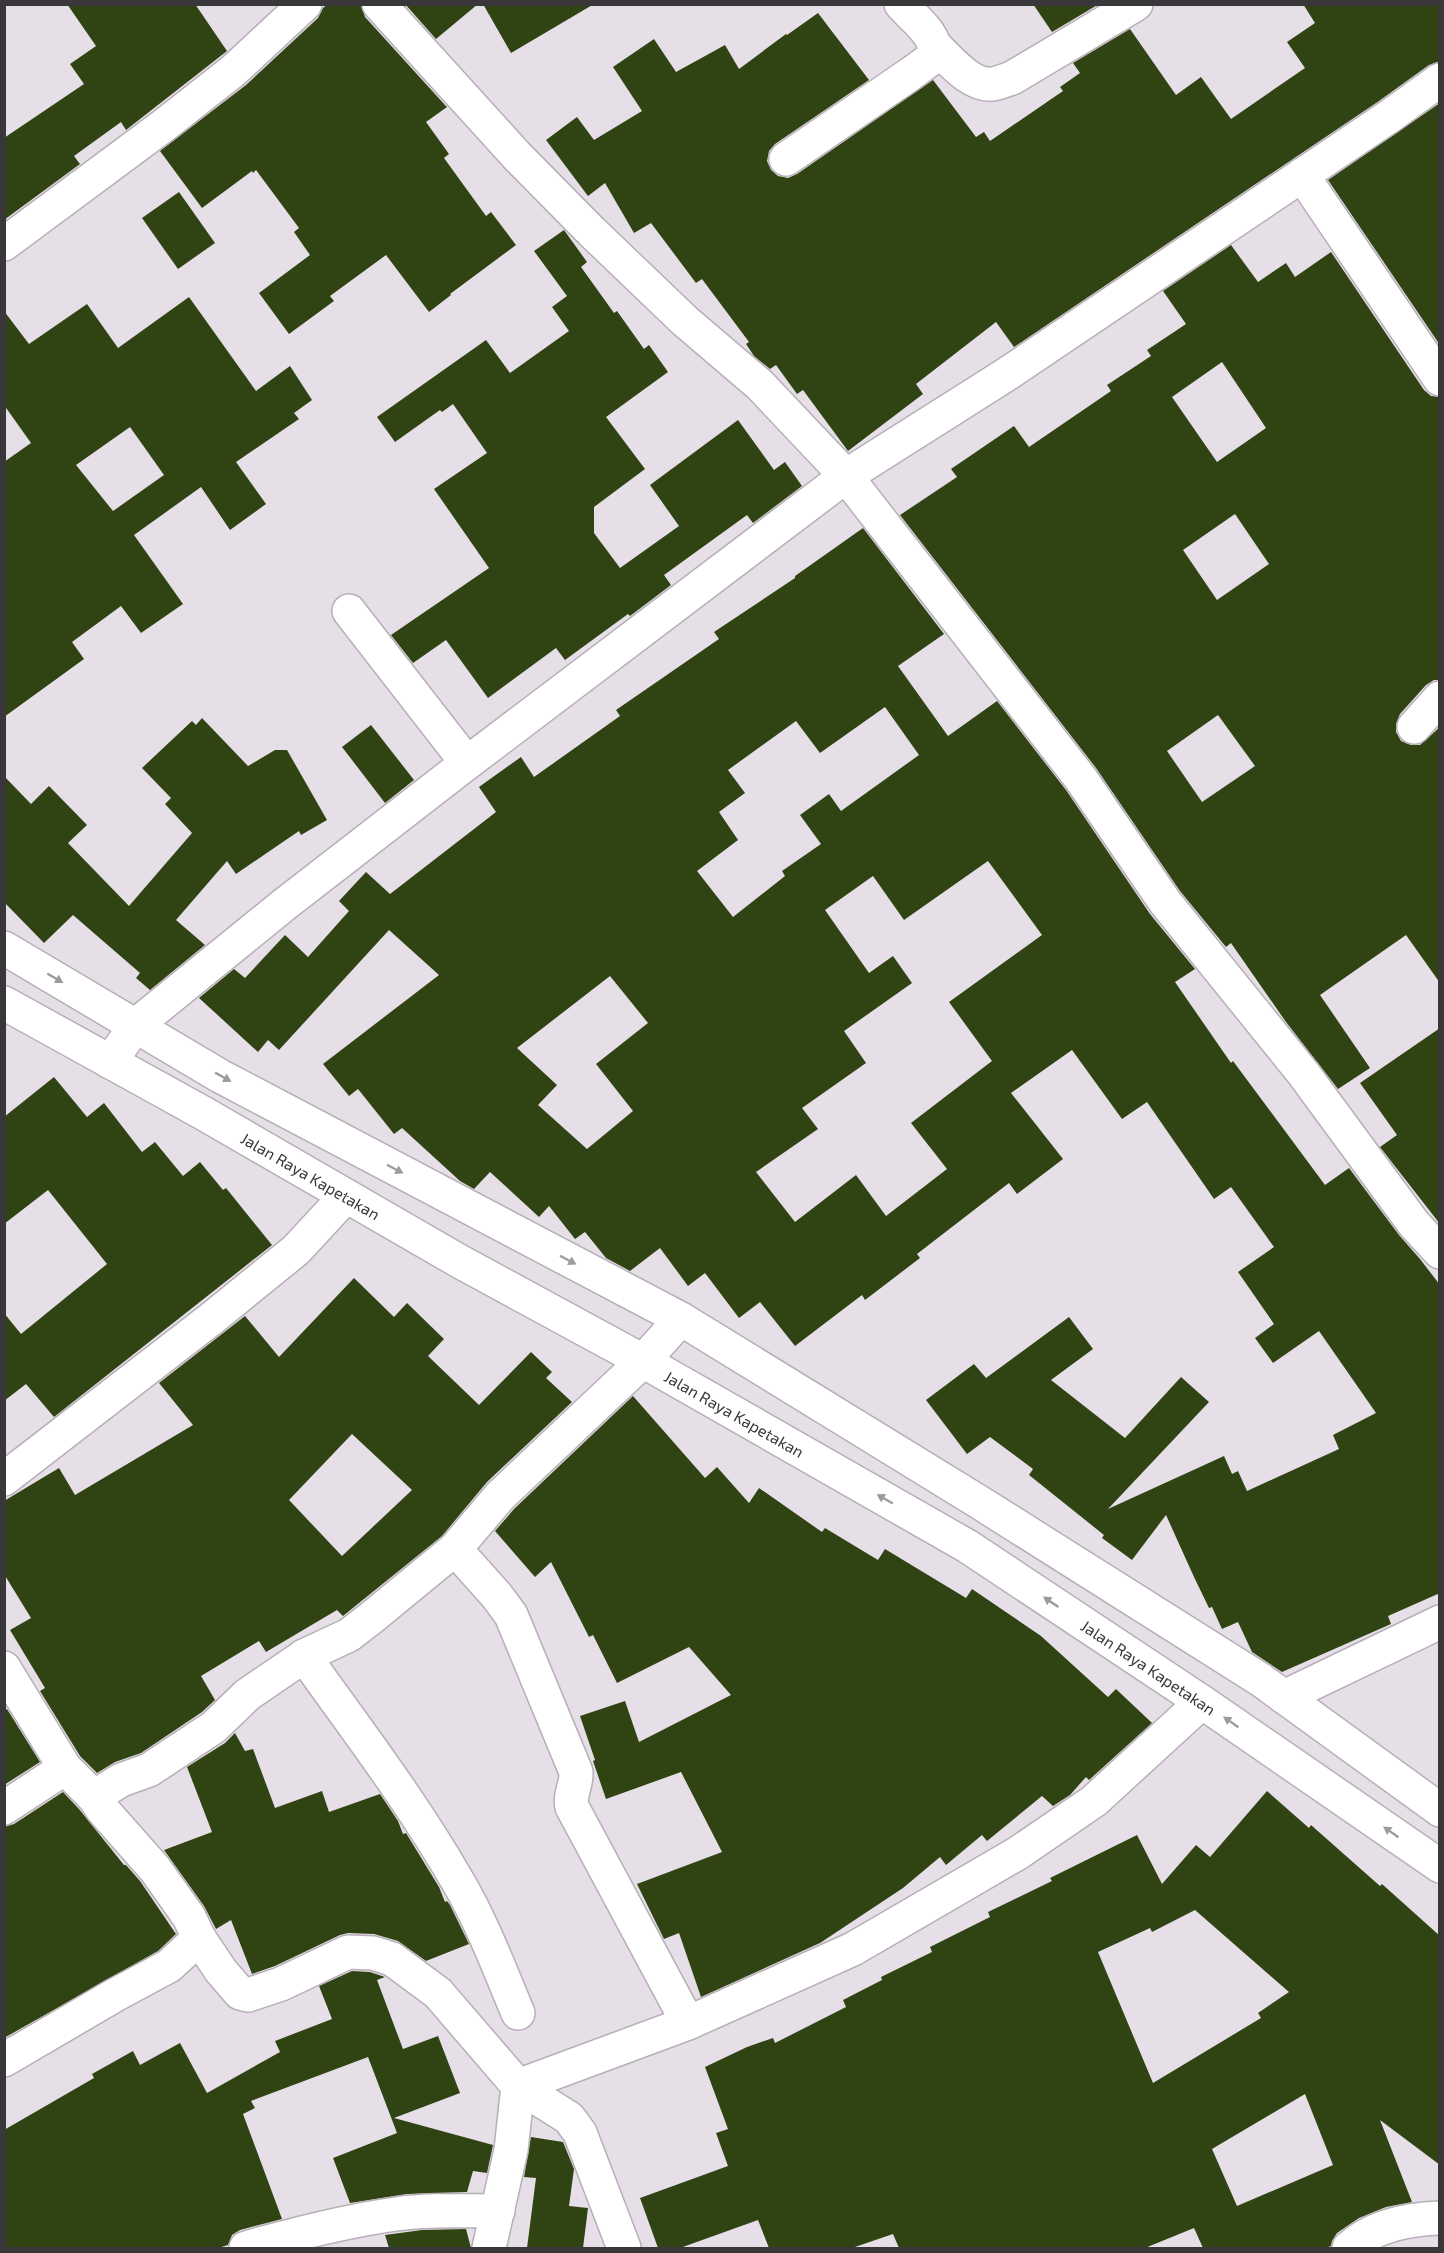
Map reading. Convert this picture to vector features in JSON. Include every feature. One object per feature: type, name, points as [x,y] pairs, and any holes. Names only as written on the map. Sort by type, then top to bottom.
[{"type":"main road","points":[[4,244],[164,126],[233,71],[305,4]]},
{"type":"main road","points":[[380,4],[517,156],[591,231],[685,321],[760,386],[846,476],[1081,779],[1165,902],[1303,1073],[1414,1224],[1440,1252]]},
{"type":"main road","points":[[901,4],[933,39],[936,47],[963,72],[978,82],[991,84],[1012,78],[1136,4]]},
{"type":"main road","points":[[786,159],[935,56],[936,47]]},
{"type":"main road","points":[[110,1062],[136,1025],[285,904],[846,476],[1007,374],[1440,80]]},
{"type":"main road","points":[[1302,175],[1440,379]]},
{"type":"main road","points":[[348,610],[467,763]]},
{"type":"main road","points":[[1414,727],[1440,698]]},
{"type":"main road","points":[[4,948],[220,1076],[681,1319],[989,1508],[1284,1697],[1440,1810]]},
{"type":"main road","name":"Jalan Raya Kapetakan","points":[[4,1003],[459,1261],[643,1361],[967,1546],[1202,1702],[1440,1866]]},
{"type":"main road","points":[[4,1479],[296,1250],[346,1196]]},
{"type":"main road","points":[[94,1797],[121,1780],[149,1770],[214,1727],[247,1695],[304,1656],[349,1635],[455,1549],[500,1496],[643,1361],[681,1319]]},
{"type":"main road","points":[[455,1549],[511,1615],[576,1772],[572,1807],[688,2023]]},
{"type":"main road","points":[[1284,1697],[1440,1622]]},
{"type":"main road","points":[[304,1656],[421,1822],[458,1880],[483,1927],[518,2013]]},
{"type":"main road","points":[[8,1679],[65,1768],[94,1797],[161,1876],[189,1917],[199,1938],[240,1993],[248,1995],[280,1984],[348,1952],[373,1953],[392,1959],[438,1993],[518,2086],[569,2118],[580,2133],[624,2248]]},
{"type":"main road","points":[[518,2086],[688,2023],[853,1949],[1018,1853],[1094,1801],[1202,1702]]},
{"type":"main road","points":[[4,1808],[65,1768]]},
{"type":"main road","points":[[4,2060],[169,1966],[199,1938]]},
{"type":"main road","points":[[489,2248],[511,2150],[518,2086]]},
{"type":"main road","points":[[246,2248],[288,2236],[397,2213],[441,2210],[498,2211]]},
{"type":"main road","points":[[1349,2248],[1387,2227],[1410,2220],[1440,2218]]},
{"type":"building","points":[[67,4],[195,4],[227,51],[126,130],[121,122],[74,156],[80,164],[4,220],[4,138],[84,84],[70,64],[96,46]]},
{"type":"building","points":[[328,4],[361,4],[365,17],[447,107],[426,122],[449,154],[444,158],[486,216],[491,212],[516,245],[429,312],[386,255],[330,296],[334,301],[289,334],[259,293],[310,255],[294,232],[299,228],[256,170],[202,208],[160,151],[246,85],[318,18]]},
{"type":"building","points":[[405,4],[478,4],[436,39]]},
{"type":"building","points":[[483,4],[594,4],[511,53]]},
{"type":"building","points":[[1033,4],[1099,4],[1052,32]]},
{"type":"building","points":[[1303,4],[1440,4],[1440,61],[1429,65],[1014,347],[996,322],[916,384],[923,394],[848,451],[803,390],[797,394],[776,365],[770,369],[754,356],[746,344],[749,342],[702,279],[696,283],[651,223],[634,233],[605,183],[588,196],[546,140],[577,117],[594,140],[642,111],[613,67],[654,39],[676,72],[725,45],[739,69],[818,13],[869,80],[775,144],[769,151],[767,161],[771,170],[778,176],[788,178],[797,174],[933,80],[976,137],[984,132],[990,141],[1063,91],[1060,87],[1080,73],[1073,63],[1130,29],[1176,95],[1201,77],[1231,119],[1305,68],[1287,42],[1315,23]]},
{"type":"building","points":[[1440,103],[1440,345],[1328,180]]},
{"type":"building","points":[[179,192],[215,243],[178,269],[142,218]]},
{"type":"building","points":[[564,230],[587,262],[581,267],[614,313],[617,311],[644,349],[649,345],[668,372],[606,417],[645,469],[594,507],[594,533],[620,568],[679,526],[650,485],[738,420],[774,470],[785,462],[802,486],[753,523],[747,515],[664,575],[671,585],[565,660],[556,648],[488,698],[446,640],[413,663],[391,635],[489,568],[434,489],[487,453],[453,404],[442,412],[440,410],[395,442],[377,417],[486,340],[510,373],[569,331],[552,307],[567,296],[534,251]]},
{"type":"building","points":[[1231,245],[1258,282],[1286,263],[1295,277],[1331,252],[1424,390],[1431,396],[1440,397],[1440,680],[1434,680],[1426,685],[1400,714],[1396,732],[1401,741],[1411,745],[1420,745],[1440,727],[1440,983],[1406,935],[1320,995],[1370,1068],[1338,1089],[1286,1022],[1231,943],[1226,947],[1180,891],[1096,768],[900,515],[957,477],[951,469],[1014,426],[1029,447],[1111,391],[1107,385],[1151,356],[1147,350],[1186,324],[1163,291]],"holes":[[[1222,362],[1266,428],[1217,462],[1172,397]],[[1235,514],[1269,564],[1217,600],[1183,550]],[[1218,715],[1255,766],[1202,802],[1167,751]]]},
{"type":"building","points":[[189,297],[256,391],[290,366],[312,400],[294,413],[299,419],[236,462],[266,504],[230,530],[201,487],[134,535],[183,604],[141,633],[121,606],[72,642],[84,659],[4,717],[4,462],[31,443],[4,405],[4,311],[29,344],[87,304],[118,348]],"holes":[[[130,427],[164,475],[113,511],[76,465]]]},
{"type":"building","points":[[863,528],[944,634],[898,666],[948,736],[997,701],[1066,790],[1150,914],[1195,969],[1175,982],[1231,1063],[1233,1061],[1325,1185],[1349,1168],[1440,1285],[1440,1593],[1388,1616],[1391,1624],[1282,1672],[1252,1652],[1238,1622],[1222,1629],[1212,1607],[1209,1608],[1166,1515],[1132,1560],[1102,1538],[1104,1535],[1029,1475],[1033,1469],[990,1437],[967,1454],[926,1400],[974,1364],[986,1378],[1069,1317],[1093,1349],[1051,1380],[1125,1438],[1181,1377],[1209,1402],[1108,1509],[1224,1456],[1232,1474],[1238,1471],[1247,1491],[1339,1449],[1333,1435],[1376,1413],[1319,1331],[1273,1363],[1255,1338],[1274,1324],[1238,1272],[1274,1247],[1231,1187],[1214,1199],[1147,1102],[1122,1119],[1072,1050],[1011,1093],[1063,1159],[1017,1194],[1009,1183],[917,1254],[920,1258],[865,1300],[862,1295],[795,1346],[760,1302],[739,1318],[705,1273],[688,1286],[660,1248],[630,1271],[606,1258],[585,1232],[575,1239],[549,1206],[539,1217],[490,1172],[474,1189],[460,1181],[402,1128],[394,1134],[358,1089],[349,1096],[323,1064],[439,975],[389,930],[279,1050],[268,1040],[258,1052],[199,998],[234,969],[245,978],[285,935],[308,957],[349,911],[339,901],[366,872],[390,894],[496,812],[479,787],[521,757],[534,777],[620,716],[616,710],[719,639],[714,632]],"holes":[[[885,707],[919,755],[841,811],[829,794],[800,815],[821,844],[782,871],[785,876],[733,917],[697,871],[738,840],[719,812],[745,793],[728,770],[796,721],[820,753]],[[988,861],[1042,935],[949,1002],[992,1061],[911,1123],[947,1169],[886,1216],[856,1175],[795,1222],[756,1172],[818,1129],[802,1108],[866,1063],[844,1031],[912,983],[893,956],[869,973],[825,910],[873,876],[904,920]],[[610,976],[648,1023],[596,1064],[633,1111],[587,1149],[538,1105],[557,1085],[517,1048]]]},
{"type":"building","points":[[202,718],[248,766],[275,750],[287,750],[327,820],[301,835],[299,831],[236,874],[227,861],[176,920],[205,945],[150,990],[136,978],[140,973],[73,915],[44,943],[4,902],[4,776],[31,804],[49,786],[87,825],[68,843],[129,906],[192,833],[165,804],[171,798],[142,768],[192,721],[196,725]]},
{"type":"building","points":[[371,725],[414,780],[385,803],[342,747]]},
{"type":"building","points":[[1440,1028],[1440,1224],[1380,1147],[1397,1135],[1360,1083]]},
{"type":"building","points":[[54,1077],[87,1117],[104,1103],[142,1152],[155,1142],[183,1176],[200,1162],[223,1190],[226,1188],[272,1245],[54,1417],[26,1384],[4,1401],[4,1313],[21,1334],[107,1264],[48,1190],[4,1224],[4,1117]]},
{"type":"building","points":[[354,1278],[394,1317],[407,1303],[444,1339],[428,1356],[479,1405],[531,1352],[552,1372],[546,1378],[572,1402],[487,1482],[442,1536],[343,1616],[337,1610],[266,1652],[259,1641],[201,1676],[215,1700],[202,1712],[141,1753],[115,1762],[97,1773],[80,1756],[40,1691],[45,1688],[10,1630],[31,1618],[4,1574],[4,1501],[59,1468],[75,1495],[193,1425],[159,1383],[245,1316],[279,1357]],"holes":[[[352,1434],[412,1490],[342,1556],[289,1500]]]},
{"type":"building","points":[[633,1396],[705,1478],[717,1467],[749,1503],[759,1488],[822,1532],[825,1528],[878,1560],[885,1549],[966,1598],[972,1589],[1041,1636],[1108,1697],[1116,1689],[1152,1723],[1089,1780],[1086,1777],[1070,1795],[1053,1806],[1042,1796],[987,1841],[982,1835],[946,1865],[940,1857],[903,1888],[820,1943],[701,1997],[679,1933],[664,1939],[637,1884],[722,1852],[681,1772],[606,1799],[580,1716],[625,1701],[639,1742],[731,1695],[689,1647],[617,1683],[593,1635],[589,1637],[551,1562],[535,1577],[495,1531],[514,1509]]},
{"type":"building","points":[[7,1709],[40,1762],[4,1785],[4,1711]]},
{"type":"building","points":[[235,1733],[245,1751],[253,1749],[275,1808],[322,1791],[329,1812],[380,1794],[398,1821],[403,1834],[406,1833],[439,1887],[445,1902],[447,1901],[450,1905],[469,1944],[426,1961],[398,1941],[374,1934],[348,1933],[252,1974],[231,1920],[216,1929],[204,1906],[164,1850],[212,1832],[187,1767],[225,1743]]},
{"type":"building","points":[[1267,1791],[1309,1828],[1311,1825],[1380,1886],[1382,1884],[1440,1936],[1440,2165],[1380,2120],[1412,2202],[1386,2207],[1359,2218],[1337,2233],[1331,2246],[1325,2248],[1203,2248],[1194,2228],[1145,2248],[899,2248],[893,2234],[852,2248],[769,2248],[758,2220],[680,2248],[658,2248],[640,2198],[728,2166],[716,2133],[728,2129],[705,2067],[747,2047],[773,2038],[775,2043],[846,2007],[843,2000],[882,1980],[881,1977],[932,1952],[930,1947],[990,1917],[988,1912],[1052,1881],[1050,1878],[1137,1835],[1162,1884],[1196,1845],[1210,1857]],"holes":[[[1195,1910],[1289,1992],[1258,2013],[1261,2018],[1153,2083],[1098,1952],[1150,1928],[1152,1932]],[[1305,2094],[1333,2165],[1237,2206],[1212,2149]]]},
{"type":"building","points":[[63,1792],[140,1881],[176,1934],[158,1951],[4,2038],[4,1827],[14,1824]]},
{"type":"building","points":[[352,1971],[370,1972],[385,1977],[377,1980],[403,2049],[438,2036],[460,2093],[394,2118],[493,2145],[487,2173],[473,2171],[467,2192],[407,2194],[350,2203],[333,2158],[397,2133],[368,2057],[251,2101],[255,2108],[243,2114],[282,2219],[240,2230],[232,2235],[228,2245],[218,2248],[4,2248],[4,2130],[94,2078],[92,2074],[133,2051],[140,2065],[180,2043],[207,2093],[280,2052],[275,2041],[332,2019],[319,1986]]},
{"type":"building","points":[[531,2137],[563,2142],[574,2169],[569,2206],[588,2208],[583,2248],[527,2248],[536,2178],[524,2177]]},
{"type":"building","points":[[466,2229],[471,2248],[389,2248],[385,2235],[422,2230]]}]
